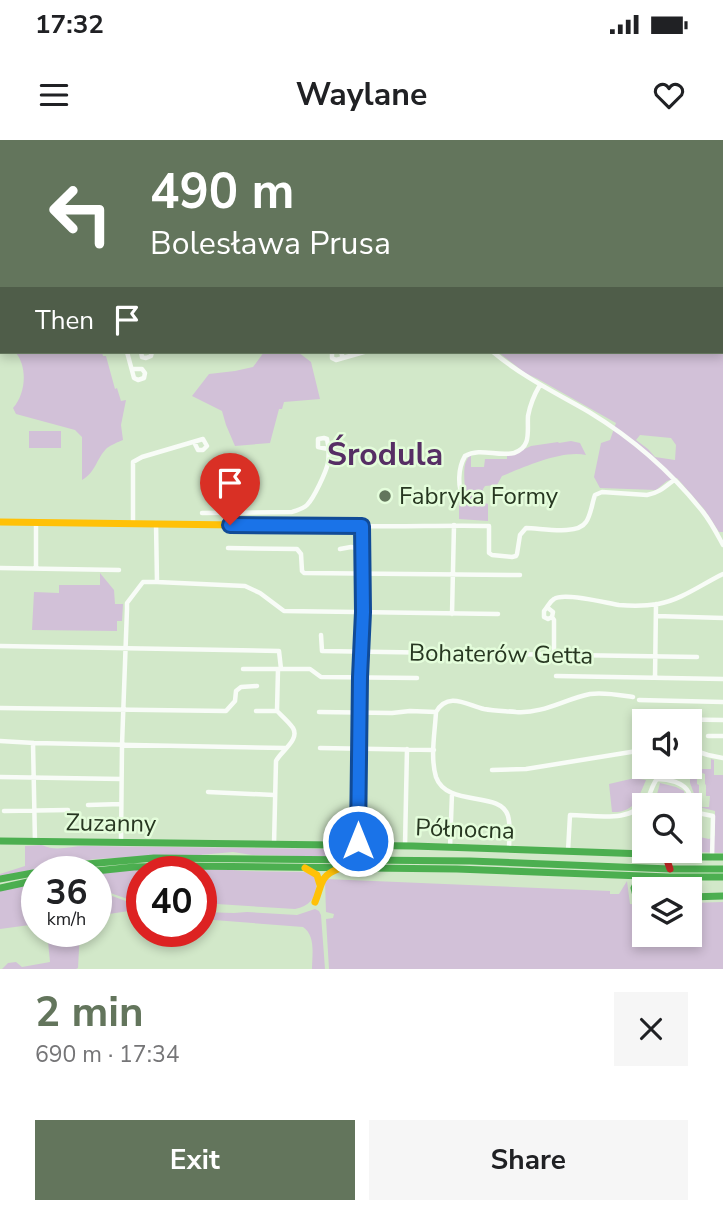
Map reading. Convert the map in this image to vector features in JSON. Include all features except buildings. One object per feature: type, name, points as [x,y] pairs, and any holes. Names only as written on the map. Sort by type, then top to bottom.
[{"type":"main road","points":[[0,522],[362,526],[358,841],[371,856],[379,860]]},
{"type":"main road","name":"Zuzanny","points":[[0,841],[221,844]]},
{"type":"main road","name":"Północna","points":[[221,844],[405,846],[632,853]]},
{"type":"main road","points":[[357,859],[362,846]]},
{"type":"main road","points":[[702,857],[723,858]]},
{"type":"main road","points":[[0,879],[44,870],[125,860],[190,858],[470,861],[723,869]]},
{"type":"main road","points":[[668,863],[670,869]]},
{"type":"main road","points":[[112,870],[156,866],[342,867],[723,877]]},
{"type":"main road","points":[[301,867],[317,875],[320,891],[315,902]]},
{"type":"main road","points":[[320,885],[326,874],[342,867]]},
{"type":"main road","points":[[0,888],[21,883]]},
{"type":"main road","points":[[702,897],[723,896]]},
{"type":"street","points":[[128,354],[134,378],[138,380],[145,375],[142,369],[144,358],[141,354]]},
{"type":"street","points":[[144,358],[149,358],[151,354]]},
{"type":"street","points":[[332,354],[334,359],[357,354]]},
{"type":"street","points":[[342,354],[344,358]]},
{"type":"street","points":[[496,354],[540,385],[591,413],[642,450],[702,511],[723,545]]},
{"type":"street","points":[[132,369],[142,369]]},
{"type":"street","points":[[464,499],[460,492],[460,466],[465,456],[474,452],[510,453],[524,446],[528,438],[530,410],[540,385]]},
{"type":"street","points":[[133,523],[133,463],[142,457],[194,442]]},
{"type":"street","points":[[202,513],[292,512],[306,507],[327,464],[328,449]]},
{"type":"street","points":[[362,526],[489,526],[489,553],[516,556],[520,535],[526,527],[577,529],[587,521],[597,493],[655,494],[674,480]]},
{"type":"street","points":[[36,522],[36,568]]},
{"type":"street","points":[[156,523],[157,582]]},
{"type":"street","points":[[452,614],[454,525]]},
{"type":"street","points":[[228,548],[297,549],[301,554],[304,573],[520,575]]},
{"type":"street","points":[[340,548],[361,549]]},
{"type":"street","points":[[0,568],[119,570]]},
{"type":"street","points":[[554,656],[554,620],[552,617],[544,617],[543,612],[553,599],[559,597],[621,605],[656,604],[668,601],[723,574]]},
{"type":"street","points":[[121,843],[127,603],[143,582],[245,586],[260,593],[284,611],[498,614]]},
{"type":"street","points":[[655,678],[656,604]]},
{"type":"street","points":[[656,616],[723,618]]},
{"type":"street","name":"Bohaterów Getta","points":[[321,635],[322,651],[697,657]]},
{"type":"street","points":[[0,646],[279,651],[277,711]]},
{"type":"street","points":[[243,669],[310,669],[321,677],[417,678]]},
{"type":"street","points":[[556,676],[723,679]]},
{"type":"street","points":[[0,708],[226,711],[235,701],[236,691],[241,687],[257,686]]},
{"type":"street","points":[[509,849],[509,819],[503,809],[489,802],[452,793],[437,779],[434,750],[436,712],[439,707],[456,700],[481,708],[522,712],[537,711],[590,694],[633,697]]},
{"type":"street","points":[[639,701],[723,702]]},
{"type":"street","points":[[256,711],[277,711],[295,732],[293,740],[276,761],[274,845]]},
{"type":"street","points":[[319,712],[436,712]]},
{"type":"street","points":[[702,720],[723,720]]},
{"type":"street","points":[[708,736],[723,736]]},
{"type":"street","points":[[0,741],[285,748]]},
{"type":"street","points":[[33,743],[35,842]]},
{"type":"street","points":[[320,748],[434,750]]},
{"type":"street","points":[[405,846],[407,749]]},
{"type":"street","points":[[492,770],[526,769],[632,751]]},
{"type":"street","points":[[702,753],[723,758]]},
{"type":"street","points":[[0,777],[121,779]]},
{"type":"street","points":[[568,851],[570,815],[628,815],[646,800],[657,779],[662,779],[685,788],[694,810],[698,813],[713,816],[712,858]]},
{"type":"street","points":[[208,792],[274,795]]},
{"type":"street","points":[[450,848],[452,793]]},
{"type":"street","points":[[88,804],[121,804]]},
{"type":"street","points":[[4,811],[68,810]]},
{"type":"shaded area","points":[[16,354],[106,356],[115,389],[117,388],[121,401],[126,400],[121,425],[123,440],[107,448],[82,480],[82,437],[75,430],[16,414],[13,408],[21,395],[24,380]]},
{"type":"shaded area","points":[[263,354],[301,354],[311,362],[320,399],[284,402],[282,409],[279,409],[270,443],[235,446],[222,411],[192,396],[209,374],[253,367]]},
{"type":"shaded area","points":[[501,354],[723,354],[723,532],[719,532],[704,509],[677,478],[667,481],[656,490],[600,488],[594,477],[601,443],[610,440],[616,423],[525,373]],"holes":[[[640,435],[671,438],[676,445],[675,460],[655,457],[636,440]]]},
{"type":"shaded area","points":[[29,431],[61,431],[61,448],[29,448]]},
{"type":"shaded area","points":[[571,441],[580,443],[586,455],[554,457],[502,476],[497,485],[485,486],[478,503],[488,504],[488,521],[459,519],[459,501],[466,504],[470,498],[465,492],[464,472],[471,455],[471,467],[484,467],[485,459],[507,459],[507,455],[531,446]]},
{"type":"shaded area","points":[[100,573],[114,590],[115,604],[123,604],[122,621],[117,621],[117,631],[32,630],[34,592],[59,593],[59,585],[100,585]]},
{"type":"shaded area","points":[[711,759],[714,760],[714,775],[723,775],[723,853],[702,852],[702,838],[709,839],[715,836],[715,811],[702,808],[709,807],[710,796],[706,796],[705,774],[702,769],[711,769]]},
{"type":"shaded area","points":[[632,779],[646,780],[641,793],[632,793],[632,806],[620,812],[612,812],[609,784]]},
{"type":"shaded area","points":[[690,779],[697,779],[699,793],[694,793]]},
{"type":"shaded area","points":[[660,783],[676,787],[684,793],[657,793]]},
{"type":"shaded area","points":[[25,846],[346,849],[345,857],[252,855],[233,852],[112,858],[112,856],[25,856]]},
{"type":"shaded area","points":[[21,867],[21,873],[0,877],[0,874]]},
{"type":"shaded area","points":[[217,869],[305,872],[315,877],[316,889],[313,898],[306,905],[295,909],[217,904]]},
{"type":"shaded area","points":[[124,870],[126,898],[112,894],[112,871]]},
{"type":"shaded area","points":[[326,879],[610,891],[610,894],[619,894],[627,881],[632,904],[632,947],[702,947],[702,903],[723,902],[723,969],[329,969],[326,919],[333,918],[334,914],[326,912]]},
{"type":"shaded area","points":[[21,885],[21,926],[0,929],[0,890]]},
{"type":"shaded area","points":[[112,896],[126,901],[126,911],[112,914]]},
{"type":"shaded area","points":[[315,909],[319,911],[325,969],[312,969],[312,941],[303,927],[217,920],[217,912],[297,915]]},
{"type":"shaded area","points":[[49,947],[79,947],[76,969],[2,969],[8,963],[16,962],[22,967],[50,962]]},
{"type":"traffic: fast","points":[[320,526],[361,526],[363,612],[358,810],[360,846]]},
{"type":"traffic: fast","points":[[0,841],[413,846],[632,854]]},
{"type":"traffic: fast","points":[[364,846],[375,858]]},
{"type":"traffic: fast","points":[[702,857],[723,857]]},
{"type":"traffic: fast","points":[[0,879],[76,865],[154,858],[470,861],[723,869]]},
{"type":"traffic: fast","points":[[112,869],[181,866],[457,869],[723,877]]},
{"type":"traffic: fast","points":[[0,888],[21,883]]},
{"type":"traffic: fast","points":[[702,897],[723,896]]},
{"type":"traffic: slow","points":[[0,522],[320,526]]},
{"type":"traffic: slow","points":[[305,868],[317,875],[320,885]]},
{"type":"traffic: slow","points":[[315,902],[324,878],[338,869]]},
{"type":"traffic: jam","points":[[668,863],[670,869]]},
{"type":"place","name":"Fabryka Formy","points":[[385,496]]},
{"type":"district","name":"Środula","points":[[385,454]]},
{"type":"route","points":[[230,525],[362,526],[358,841]]}]
